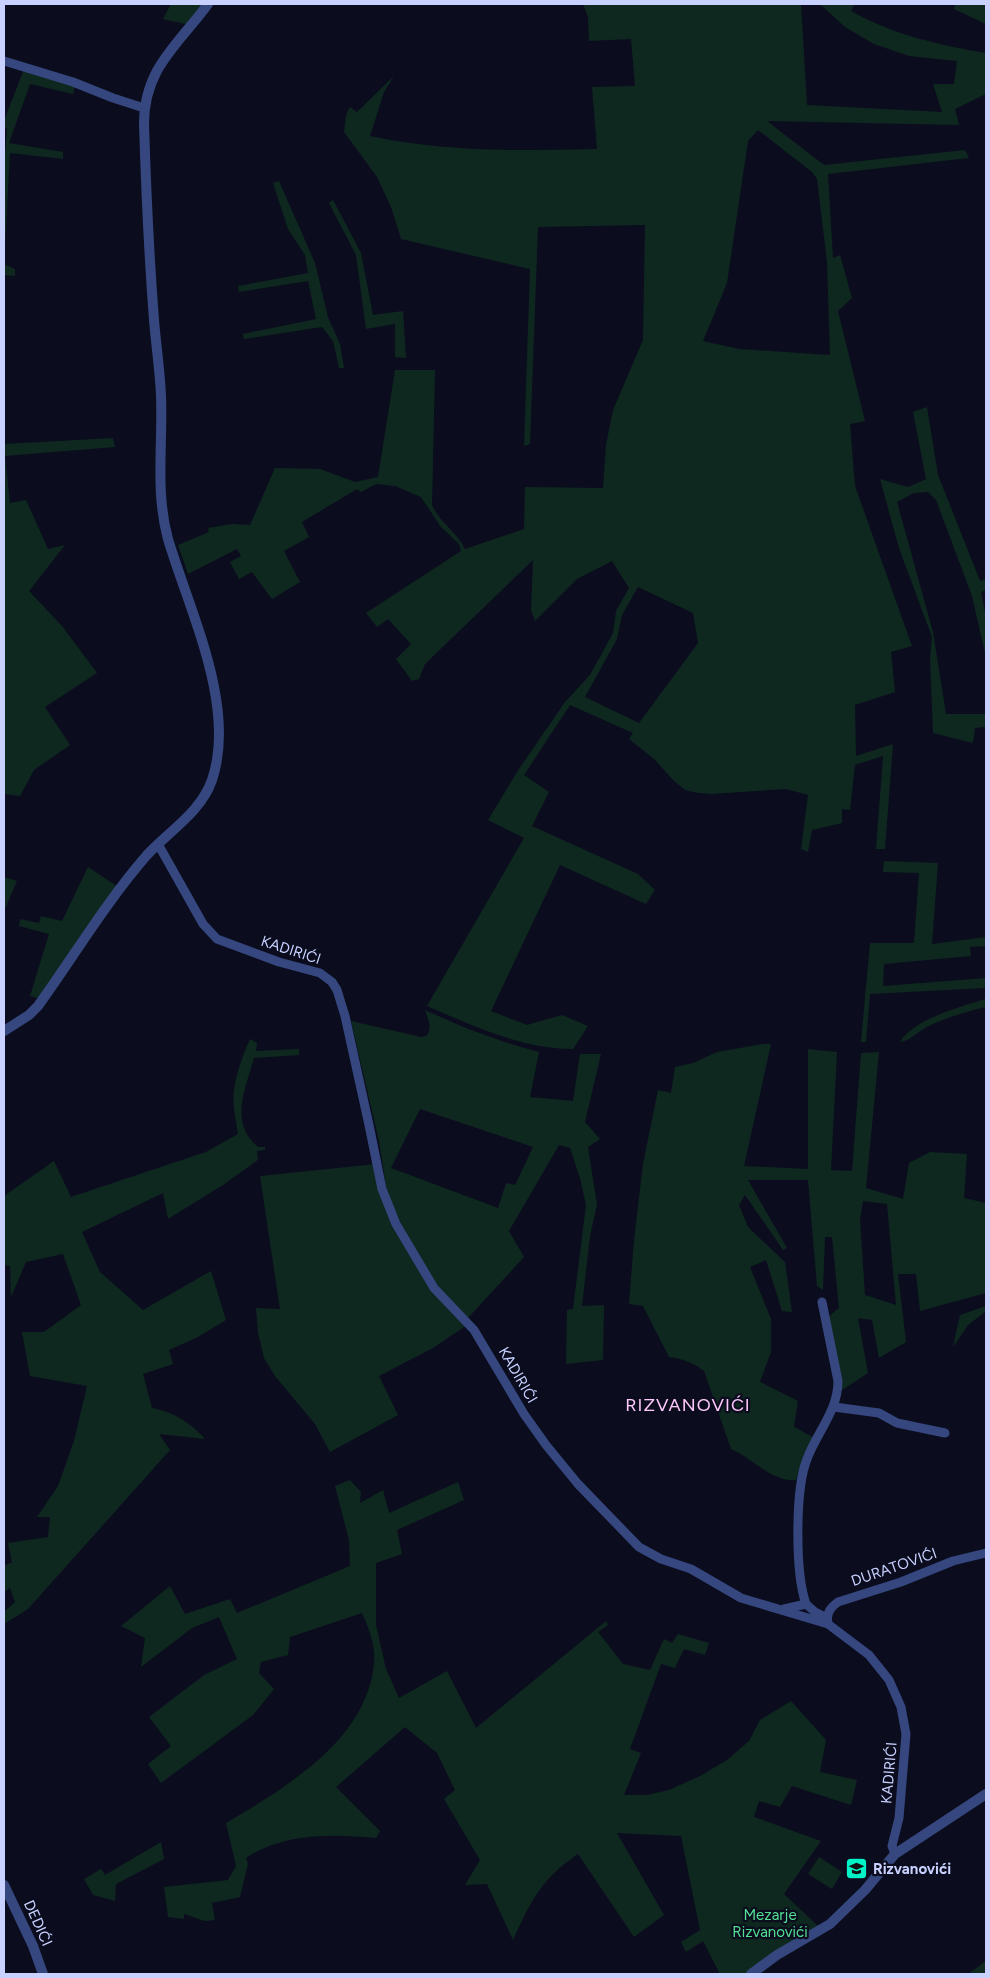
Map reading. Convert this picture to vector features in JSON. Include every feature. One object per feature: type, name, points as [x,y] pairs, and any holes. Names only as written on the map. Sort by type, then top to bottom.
[{"type":"street","points":[[4,1031],[29,1015],[38,1006],[123,885],[158,844],[198,805],[206,793],[215,770],[218,726],[209,668],[169,541],[161,500],[161,396],[152,285],[144,108],[148,90],[159,65],[208,4]]},
{"type":"street","points":[[4,61],[73,82],[144,108]]},
{"type":"street","name":"KADIRIĆI","points":[[158,844],[203,924],[217,939],[279,962],[320,973],[332,982],[337,990],[345,1016],[370,1125],[382,1189],[396,1224],[434,1288],[474,1330],[524,1414],[546,1445],[584,1490],[639,1548],[661,1559],[691,1569],[741,1598],[779,1610],[828,1621],[879,1666],[889,1680],[901,1707],[907,1746],[899,1818],[892,1846],[895,1854]]},
{"type":"street","points":[[822,1302],[838,1381],[837,1398],[807,1457],[802,1476],[798,1552],[806,1604],[828,1621]]},
{"type":"street","points":[[834,1407],[879,1413],[897,1423],[945,1433]]},
{"type":"street","name":"DURATOVIĆI","points":[[828,1621],[828,1612],[832,1606],[846,1598],[901,1582],[953,1561],[986,1553]]},
{"type":"street","points":[[779,1610],[806,1604]]},
{"type":"street","points":[[751,1974],[777,1955],[830,1924],[865,1890],[895,1854],[909,1847],[986,1794]]},
{"type":"street","name":"DEDIĆI","points":[[4,1885],[33,1946],[43,1974]]},
{"type":"green space","points":[[171,4],[207,4],[190,25],[163,19]]},
{"type":"green space","points":[[583,4],[801,4],[807,105],[942,112],[933,84],[954,84],[957,61],[909,56],[874,44],[845,27],[820,4],[855,4],[851,11],[883,27],[934,43],[986,53],[986,94],[955,109],[959,125],[767,121],[824,165],[965,150],[969,158],[828,174],[833,258],[840,255],[852,298],[838,311],[865,421],[850,424],[855,486],[912,646],[891,652],[895,692],[855,705],[856,756],[893,744],[885,849],[876,849],[883,756],[855,765],[850,810],[842,809],[842,823],[812,830],[808,852],[801,849],[808,795],[786,789],[712,794],[685,790],[654,759],[629,739],[633,733],[570,705],[524,775],[549,792],[532,826],[638,874],[655,890],[646,904],[560,865],[491,1011],[527,1025],[562,1015],[588,1026],[573,1049],[554,1048],[517,1041],[427,1006],[524,838],[488,820],[519,769],[565,702],[590,675],[613,633],[616,611],[629,588],[612,561],[577,579],[535,621],[531,610],[533,560],[425,664],[419,679],[412,681],[396,659],[411,644],[388,619],[377,627],[366,613],[461,551],[459,544],[441,527],[421,497],[395,486],[376,484],[361,492],[357,489],[302,522],[309,537],[284,551],[300,582],[272,599],[252,572],[239,579],[230,562],[241,556],[237,549],[188,574],[178,545],[209,532],[208,528],[232,524],[250,525],[275,468],[320,469],[355,482],[378,477],[395,370],[435,370],[432,505],[439,517],[458,537],[465,549],[524,529],[525,487],[603,488],[606,445],[613,410],[643,340],[645,225],[538,227],[530,444],[524,446],[530,269],[401,239],[391,207],[377,177],[344,132],[346,115],[350,107],[357,112],[394,76],[384,92],[370,136],[454,148],[511,150],[597,149],[592,87],[635,86],[631,39],[589,41],[588,17]],"holes":[[[758,130],[812,172],[817,179],[827,262],[830,355],[739,349],[703,341],[727,283],[748,141]],[[638,587],[693,613],[698,643],[639,723],[585,697],[617,639],[622,615]]]},
{"type":"green space","points":[[955,4],[986,4],[986,24],[954,9]]},
{"type":"green space","points":[[24,69],[75,86],[73,94],[30,84],[9,143],[63,152],[63,159],[10,153],[4,264],[4,165],[7,129],[4,127],[4,121]]},
{"type":"green space","points":[[279,181],[315,263],[328,317],[340,344],[344,368],[339,368],[333,341],[322,327],[244,339],[243,334],[316,319],[308,281],[239,292],[238,286],[308,273],[305,255],[288,229],[273,183]]},
{"type":"green space","points":[[333,200],[361,253],[373,315],[403,311],[406,358],[395,357],[395,324],[366,329],[356,255],[329,203]]},
{"type":"green space","points":[[4,264],[15,269],[15,276],[4,275]]},
{"type":"green space","points":[[927,407],[938,475],[980,581],[986,579],[986,590],[981,592],[986,617],[986,657],[972,596],[936,500],[928,492],[914,493],[897,502],[933,632],[946,714],[986,714],[986,727],[975,728],[973,743],[933,733],[930,657],[932,637],[899,548],[880,479],[908,487],[926,479],[913,412]]},
{"type":"green space","points":[[113,438],[115,447],[5,456],[10,503],[26,500],[48,549],[65,545],[29,591],[62,626],[97,673],[45,707],[70,745],[34,770],[20,796],[4,794],[4,444]]},
{"type":"green space","points":[[884,861],[938,863],[932,944],[986,937],[986,946],[970,947],[971,956],[884,964],[883,986],[986,978],[986,1007],[939,1021],[907,1040],[900,1042],[907,1034],[926,1020],[985,999],[985,988],[870,994],[866,1042],[861,1042],[870,943],[914,943],[919,873],[883,872]]},
{"type":"green space","points":[[88,867],[118,887],[40,999],[30,996],[49,934],[19,926],[20,919],[39,923],[41,916],[62,921]]},
{"type":"green space","points":[[4,877],[17,881],[4,911]]},
{"type":"green space","points":[[425,1010],[481,1034],[539,1052],[530,1097],[573,1101],[580,1054],[601,1054],[585,1122],[600,1139],[588,1147],[597,1205],[590,1236],[582,1306],[604,1305],[603,1360],[566,1364],[567,1310],[573,1309],[586,1205],[580,1178],[570,1148],[559,1145],[509,1231],[524,1257],[468,1318],[441,1290],[405,1233],[386,1186],[379,1141],[351,1021],[421,1037],[426,1036],[429,1030]],"holes":[[[420,1109],[533,1147],[515,1185],[506,1183],[498,1208],[391,1168]]]},
{"type":"green space","points":[[250,1039],[257,1043],[256,1051],[299,1049],[299,1055],[254,1058],[244,1094],[242,1117],[249,1138],[258,1147],[265,1147],[265,1150],[257,1151],[258,1160],[223,1185],[168,1219],[163,1193],[82,1232],[100,1272],[143,1310],[211,1271],[226,1320],[198,1337],[169,1350],[173,1364],[143,1374],[152,1408],[168,1412],[182,1419],[205,1439],[159,1434],[170,1450],[28,1609],[4,1624],[4,1612],[15,1602],[10,1588],[4,1592],[4,1566],[12,1562],[8,1543],[48,1537],[50,1517],[37,1517],[58,1486],[74,1441],[87,1386],[30,1376],[22,1332],[44,1332],[81,1305],[63,1254],[26,1262],[11,1297],[10,1266],[4,1265],[4,1196],[54,1161],[71,1197],[206,1152],[238,1134],[234,1091],[240,1064]]},
{"type":"green space","points":[[771,1044],[744,1166],[808,1169],[808,1049],[837,1052],[831,1170],[852,1171],[861,1053],[879,1052],[866,1188],[903,1199],[909,1163],[930,1152],[967,1154],[964,1198],[986,1203],[986,1293],[920,1311],[916,1274],[898,1274],[906,1342],[879,1358],[872,1320],[858,1318],[868,1373],[842,1390],[827,1318],[839,1308],[832,1237],[825,1237],[823,1290],[817,1286],[808,1180],[748,1180],[787,1248],[783,1250],[745,1195],[739,1205],[748,1227],[785,1262],[792,1312],[782,1311],[766,1260],[750,1267],[771,1319],[771,1352],[760,1382],[798,1401],[794,1427],[813,1437],[803,1457],[796,1480],[778,1477],[731,1449],[704,1371],[688,1361],[669,1357],[643,1306],[629,1304],[643,1164],[658,1090],[671,1093],[675,1067],[693,1063],[717,1052]],"holes":[[[863,1201],[887,1204],[896,1305],[865,1295],[860,1220]]]},
{"type":"green space","points":[[376,1164],[399,1235],[467,1325],[433,1348],[379,1376],[398,1415],[330,1452],[315,1424],[275,1376],[264,1358],[258,1333],[256,1308],[280,1309],[260,1176]]},
{"type":"green space","points":[[986,1306],[986,1311],[968,1325],[953,1347],[960,1315]]},
{"type":"green space","name":"Mezarje Rizvanovići","points":[[350,1480],[361,1492],[360,1503],[383,1490],[389,1513],[458,1482],[464,1500],[397,1530],[402,1554],[376,1563],[376,1625],[386,1669],[399,1698],[447,1671],[476,1728],[606,1621],[608,1625],[598,1632],[623,1664],[650,1670],[664,1639],[672,1643],[678,1634],[709,1643],[705,1655],[684,1649],[675,1668],[661,1664],[630,1749],[641,1753],[624,1795],[647,1795],[669,1790],[700,1776],[727,1760],[749,1741],[760,1720],[791,1701],[826,1740],[820,1772],[857,1780],[851,1805],[792,1786],[780,1807],[759,1801],[754,1817],[821,1841],[784,1894],[818,1926],[772,1954],[745,1974],[720,1974],[703,1941],[686,1952],[681,1942],[700,1930],[681,1836],[617,1833],[664,1915],[634,1937],[578,1854],[555,1872],[538,1892],[513,1940],[487,1884],[465,1885],[480,1860],[444,1799],[455,1790],[437,1753],[405,1727],[336,1787],[380,1831],[376,1838],[343,1836],[309,1837],[276,1844],[260,1850],[246,1858],[248,1864],[240,1897],[212,1903],[215,1920],[205,1921],[184,1914],[184,1919],[168,1917],[164,1887],[228,1880],[236,1866],[226,1823],[297,1777],[320,1759],[340,1738],[356,1716],[368,1691],[374,1664],[373,1644],[362,1613],[290,1637],[288,1655],[261,1662],[259,1673],[274,1689],[253,1715],[161,1783],[148,1764],[171,1746],[149,1717],[204,1675],[237,1659],[219,1617],[192,1628],[141,1667],[145,1638],[121,1626],[170,1586],[185,1614],[230,1599],[237,1613],[350,1566],[349,1540],[335,1486]]},
{"type":"green space","points":[[161,1842],[164,1859],[116,1884],[115,1901],[93,1895],[84,1879],[101,1869],[105,1875]]},
{"type":"green space","points":[[819,1857],[842,1872],[832,1889],[808,1874]]},
{"type":"green space","points":[[986,1961],[986,1974],[968,1974]]},
{"type":"place","name":"Rizvanovići","points":[[857,1869]]},
{"type":"district","name":"RIZVANOVIĆI","points":[[688,1405]]}]
